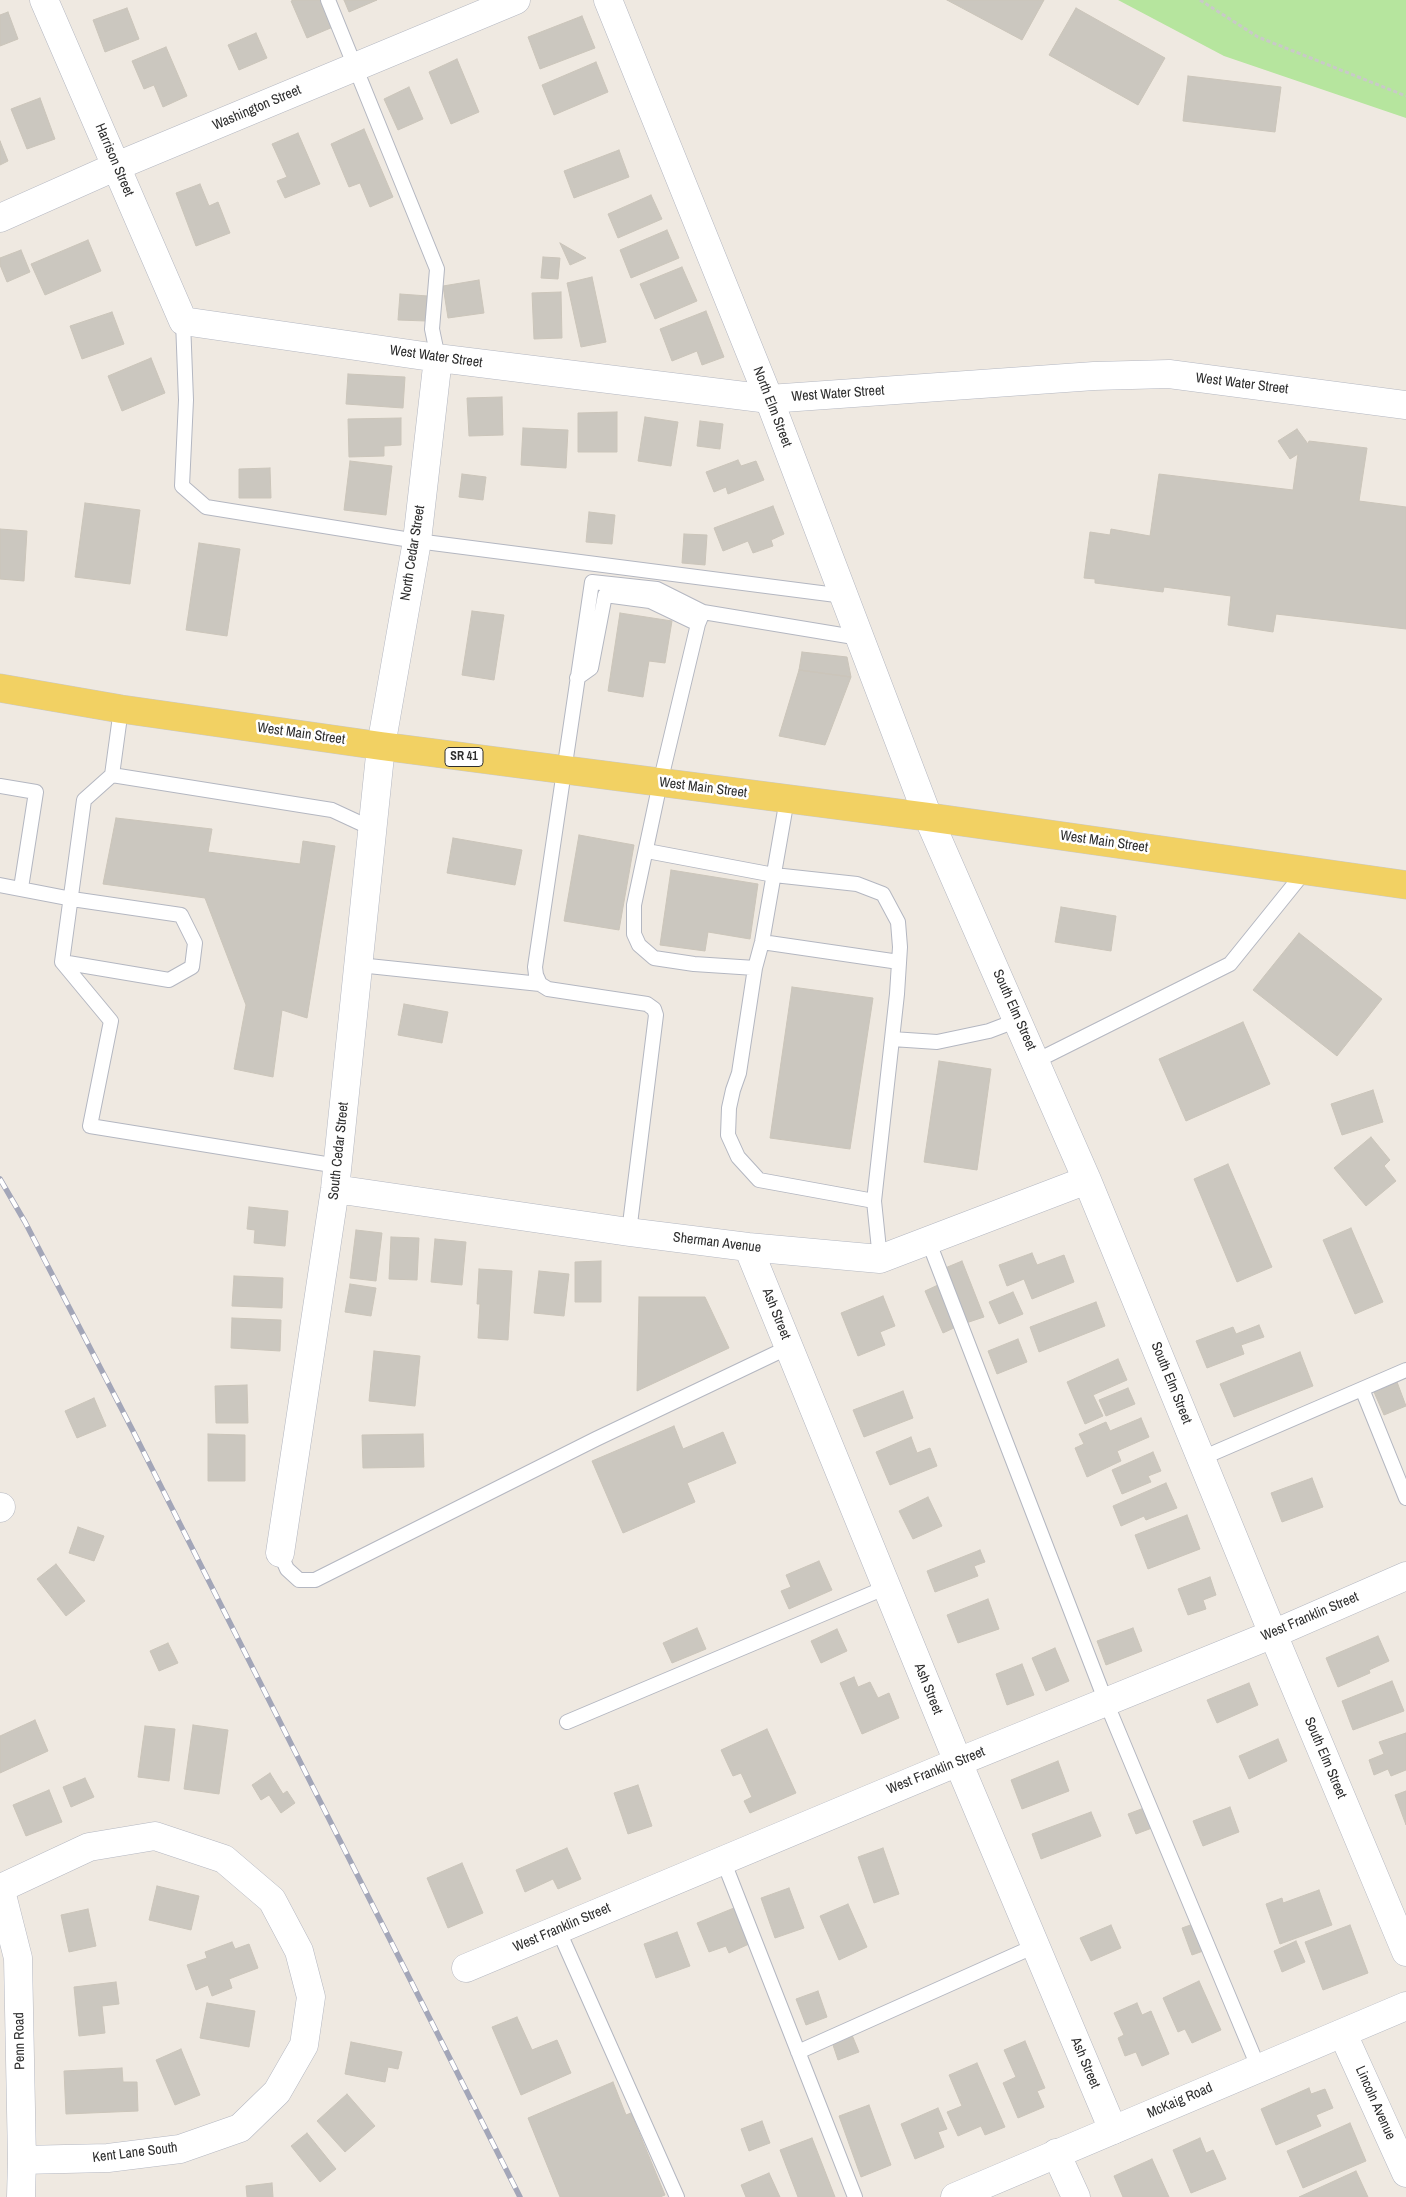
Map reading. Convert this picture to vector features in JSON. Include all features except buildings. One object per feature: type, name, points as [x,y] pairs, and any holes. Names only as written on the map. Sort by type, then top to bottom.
[{"type":"main road","name":"West Main Street","points":[[0,688],[121,709],[381,746],[928,817],[1406,885]]},
{"type":"street","name":"Harrison Street","points":[[44,0],[183,321]]},
{"type":"street","name":"Washington Street","points":[[0,218],[117,166],[516,0]]},
{"type":"street","name":"North Elm Street","points":[[608,0],[769,399],[928,817]]},
{"type":"street","name":"West Water Street","points":[[183,321],[438,358],[769,399],[1094,376],[1168,374],[1406,405]]},
{"type":"street","name":"North Cedar Street","points":[[381,746],[417,541],[438,358]]},
{"type":"street","name":"South Cedar Street","points":[[280,1553],[337,1178],[381,746]]},
{"type":"street","name":"South Elm Street","points":[[928,817],[1036,1061],[1406,1952]]},
{"type":"street","name":"Sherman Avenue","points":[[337,1178],[629,1232],[748,1247],[880,1259],[1086,1180]]},
{"type":"street","name":"Ash Street","points":[[748,1247],[958,1762],[1113,2130]]},
{"type":"street","name":"West Franklin Street","points":[[466,1968],[958,1762],[1273,1634],[1406,1576]]},
{"type":"street","name":"Kent Lane South","points":[[0,1887],[89,1847],[155,1836],[224,1859],[272,1900],[299,1951],[310,1997],[304,2045],[276,2092],[240,2128],[180,2149],[108,2158],[22,2160]]},
{"type":"street","name":"Penn Road","points":[[0,1887],[18,1958],[21,2197]]},
{"type":"street","name":"McKaig Road","points":[[955,2197],[1406,2006]]},
{"type":"street","name":"Lincoln Avenue","points":[[1343,2034],[1406,2173]]},
{"type":"street","points":[[1056,2153],[1076,2197]]},
{"type":"lane","points":[[328,0],[437,270],[432,329],[438,358]]},
{"type":"lane","points":[[183,321],[186,400],[182,486],[206,507],[417,541],[844,596]]},
{"type":"lane","points":[[540,984],[535,967],[562,770],[577,678],[590,668],[605,594],[650,601],[701,618],[860,638]]},
{"type":"lane","points":[[701,618],[660,782],[647,851],[634,904],[634,934],[639,945],[654,958],[694,964],[755,968]]},
{"type":"lane","points":[[121,709],[112,774],[84,800],[62,962],[111,1021],[90,1126],[337,1178]]},
{"type":"lane","points":[[112,774],[332,810],[372,829]]},
{"type":"lane","points":[[0,786],[36,792],[21,888]]},
{"type":"lane","points":[[787,799],[762,942],[755,968],[739,1073],[729,1108],[728,1135],[738,1157],[759,1180],[814,1192],[874,1201]]},
{"type":"lane","points":[[647,851],[774,875],[857,884],[883,894],[898,922],[899,962],[874,1201],[880,1259]]},
{"type":"lane","points":[[1036,1061],[1230,964],[1305,871]]},
{"type":"lane","points":[[0,885],[72,899],[181,915],[196,943],[192,967],[169,980],[62,962]]},
{"type":"lane","points":[[762,942],[899,962]]},
{"type":"lane","points":[[359,964],[540,984],[548,989],[561,992],[647,1004],[654,1009],[656,1015],[629,1232]]},
{"type":"lane","points":[[892,1039],[937,1042],[989,1032],[1018,1020]]},
{"type":"lane","points":[[928,1240],[1106,1702],[1259,2068]]},
{"type":"lane","points":[[280,1553],[287,1568],[300,1580],[315,1580],[596,1439],[789,1346]]},
{"type":"lane","points":[[1202,1458],[1406,1370]]},
{"type":"lane","points":[[1362,1389],[1406,1498]]},
{"type":"lane","points":[[567,1722],[887,1587]]},
{"type":"lane","points":[[723,1860],[855,2197]]},
{"type":"lane","points":[[558,1929],[677,2197]]},
{"type":"lane","points":[[798,2052],[1035,1946]]},
{"type":"path","points":[[1200,0],[1258,37],[1406,96]]},
{"type":"green space","points":[[1118,0],[1406,0],[1406,118],[1224,56]]},
{"type":"railway","points":[[0,1179],[25,1222],[133,1431],[520,2197]]}]
